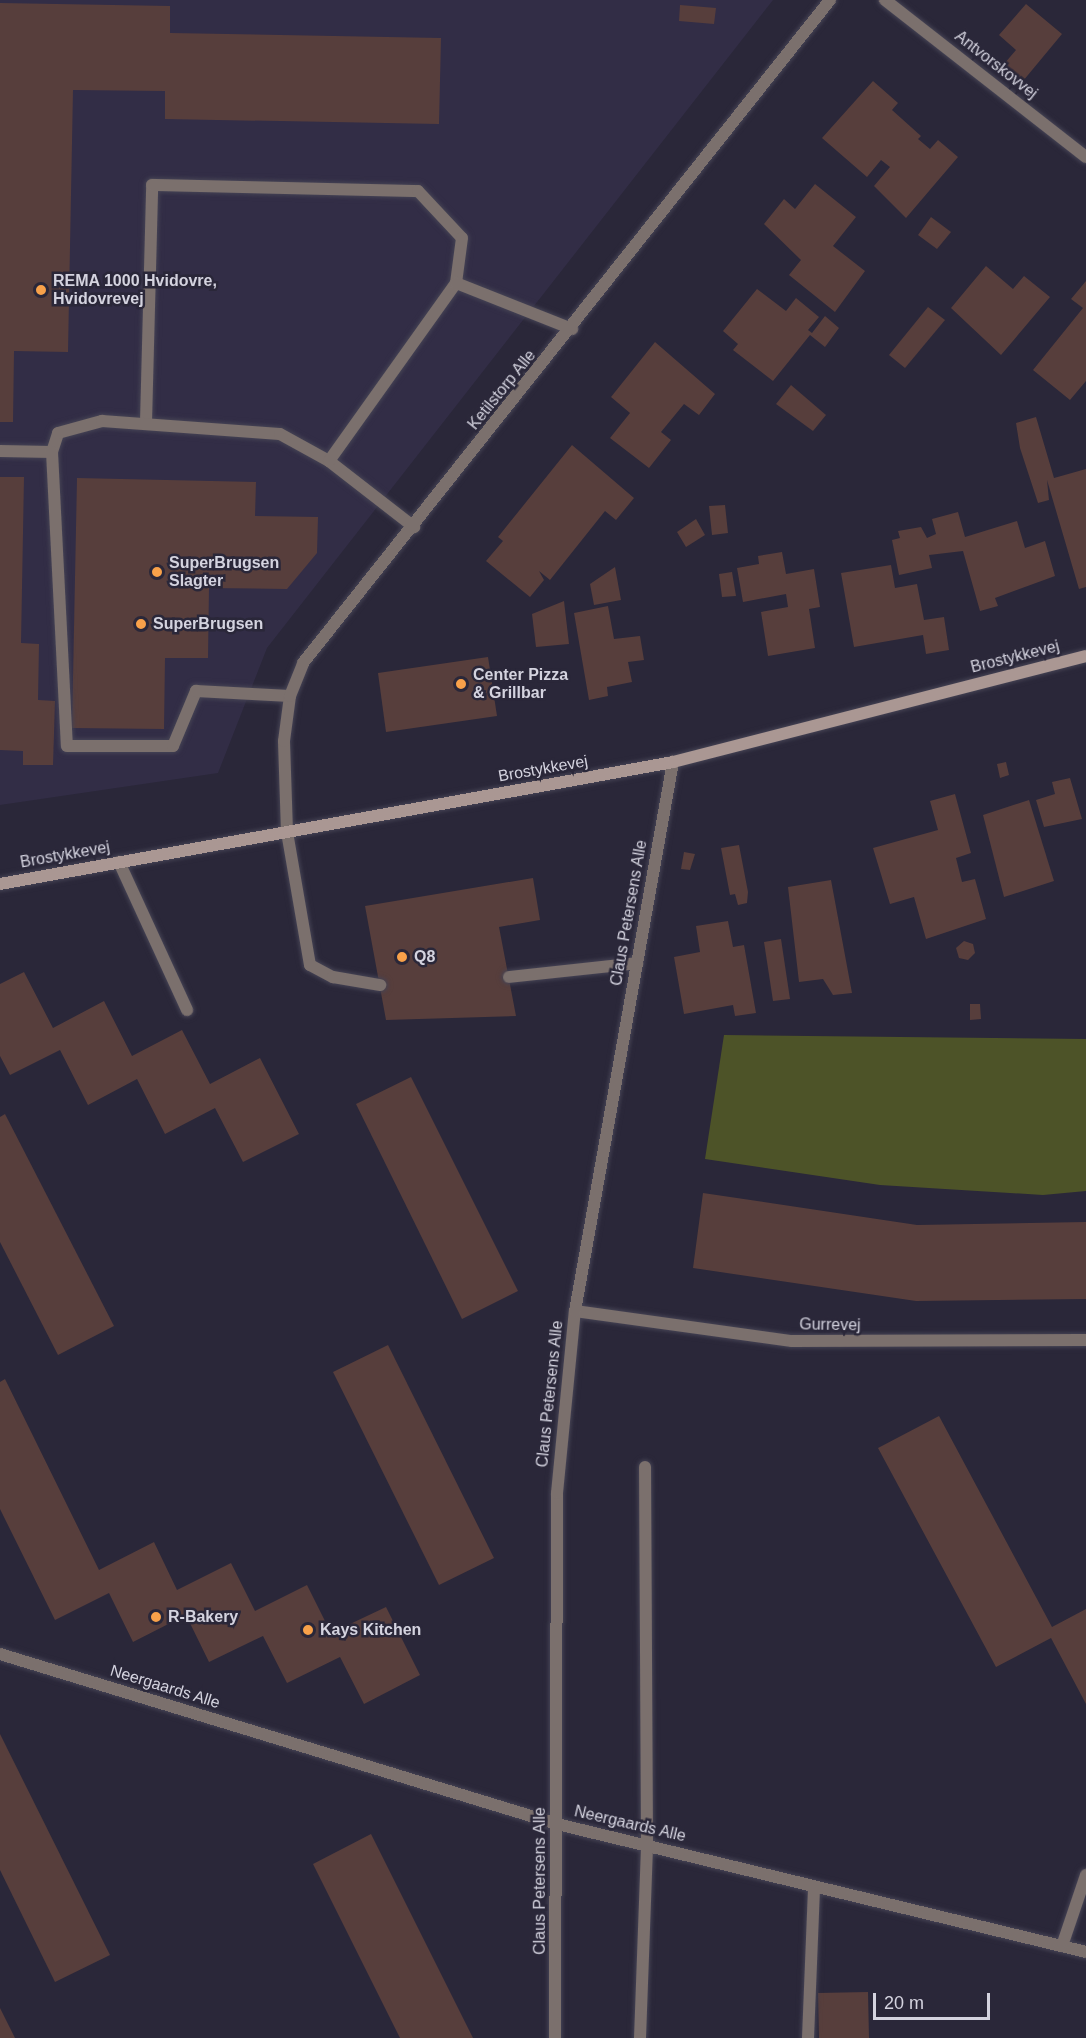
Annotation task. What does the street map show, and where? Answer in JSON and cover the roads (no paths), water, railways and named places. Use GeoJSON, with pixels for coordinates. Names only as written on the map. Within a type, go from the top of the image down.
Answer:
{"type":"FeatureCollection","features":[{"type":"Feature","properties":{"kind":"street","name":"Ketilstorp Alle"},"geometry":{"type":"LineString","coordinates":[[380,985],[333,977],[310,965],[287,832],[284,741],[290,696],[303,663],[572,329],[830,0]]}},
{"type":"Feature","properties":{"kind":"street","name":"Antvorskovvej"},"geometry":{"type":"LineString","coordinates":[[885,0],[1086,156]]}},
{"type":"Feature","properties":{"kind":"street"},"geometry":{"type":"LineString","coordinates":[[146,422],[152,185],[418,191],[462,238],[456,284],[329,461]]}},
{"type":"Feature","properties":{"kind":"street"},"geometry":{"type":"LineString","coordinates":[[456,284],[572,329]]}},
{"type":"Feature","properties":{"kind":"street"},"geometry":{"type":"LineString","coordinates":[[290,696],[196,691],[173,746],[67,746],[52,452],[58,434],[102,420],[280,434],[329,461],[414,527]]}},
{"type":"Feature","properties":{"kind":"street"},"geometry":{"type":"LineString","coordinates":[[0,451],[52,452]]}},
{"type":"Feature","properties":{"kind":"street","name":"Brostykkevej"},"geometry":{"type":"LineString","coordinates":[[0,884],[673,762],[1086,656]]}},
{"type":"Feature","properties":{"kind":"street","name":"Claus Petersens Alle"},"geometry":{"type":"LineString","coordinates":[[555,2038],[557,1493],[575,1311],[673,762]]}},
{"type":"Feature","properties":{"kind":"street"},"geometry":{"type":"LineString","coordinates":[[119,862],[187,1010]]}},
{"type":"Feature","properties":{"kind":"street"},"geometry":{"type":"LineString","coordinates":[[509,977],[637,963]]}},
{"type":"Feature","properties":{"kind":"street","name":"Gurrevej"},"geometry":{"type":"LineString","coordinates":[[575,1311],[792,1341],[1086,1340]]}},
{"type":"Feature","properties":{"kind":"street"},"geometry":{"type":"LineString","coordinates":[[640,2038],[647,1844],[645,1467]]}},
{"type":"Feature","properties":{"kind":"street","name":"Neergaards Alle"},"geometry":{"type":"LineString","coordinates":[[0,1654],[557,1824],[1086,1952]]}},
{"type":"Feature","properties":{"kind":"street"},"geometry":{"type":"LineString","coordinates":[[1062,1947],[1086,1875]]}},
{"type":"Feature","properties":{"kind":"street"},"geometry":{"type":"LineString","coordinates":[[808,2038],[814,1887]]}},
{"type":"Feature","properties":{"kind":"place","name":"REMA 1000 Hvidovre, Hvidovrevej"},"geometry":{"type":"Point","coordinates":[41,290]}},
{"type":"Feature","properties":{"kind":"place","name":"SuperBrugsen Slagter"},"geometry":{"type":"Point","coordinates":[157,572]}},
{"type":"Feature","properties":{"kind":"place","name":"SuperBrugsen"},"geometry":{"type":"Point","coordinates":[141,624]}},
{"type":"Feature","properties":{"kind":"place","name":"Center Pizza & Grillbar"},"geometry":{"type":"Point","coordinates":[461,684]}},
{"type":"Feature","properties":{"kind":"place","name":"Q8"},"geometry":{"type":"Point","coordinates":[402,957]}},
{"type":"Feature","properties":{"kind":"place","name":"R-Bakery"},"geometry":{"type":"Point","coordinates":[156,1617]}},
{"type":"Feature","properties":{"kind":"place","name":"Kays Kitchen"},"geometry":{"type":"Point","coordinates":[308,1630]}}]}
